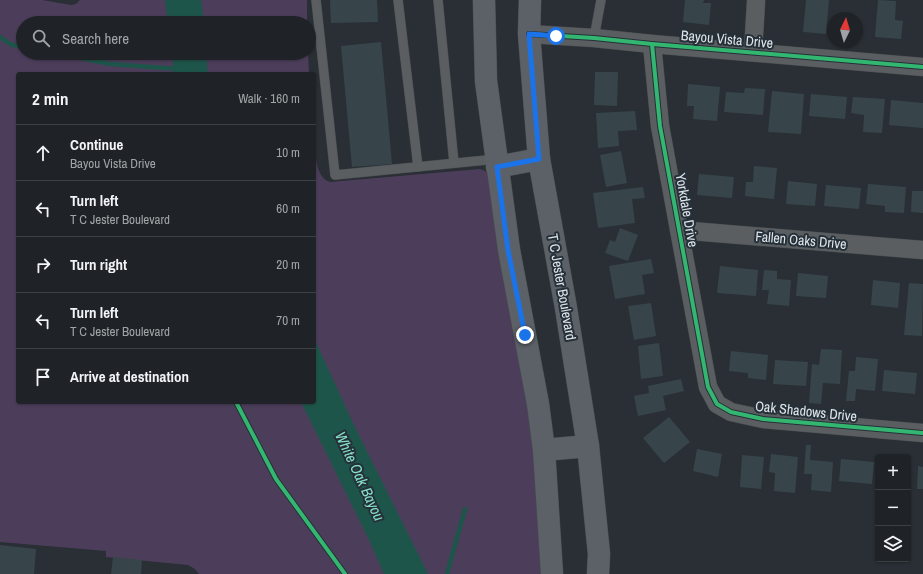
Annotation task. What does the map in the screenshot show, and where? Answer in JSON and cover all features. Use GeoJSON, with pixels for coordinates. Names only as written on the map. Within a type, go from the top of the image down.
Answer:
{"type":"FeatureCollection","features":[{"type":"Feature","properties":{"kind":"main road"},"geometry":{"type":"LineString","coordinates":[[484,0],[486,81],[508,250],[535,389],[544,450],[552,574]]}},
{"type":"Feature","properties":{"kind":"main road","name":"T C Jester Boulevard"},"geometry":{"type":"LineString","coordinates":[[530,0],[529,34],[539,159],[588,446],[599,554],[598,574]]}},
{"type":"Feature","properties":{"kind":"main road"},"geometry":{"type":"LineString","coordinates":[[497,163],[539,159]]}},
{"type":"Feature","properties":{"kind":"main road"},"geometry":{"type":"LineString","coordinates":[[544,450],[588,446]]}},
{"type":"Feature","properties":{"kind":"street"},"geometry":{"type":"LineString","coordinates":[[753,52],[757,1]]}},
{"type":"Feature","properties":{"kind":"street","name":"Bayou Vista Drive"},"geometry":{"type":"LineString","coordinates":[[529,34],[594,38],[923,67]]}},
{"type":"Feature","properties":{"kind":"street","name":"Yorkdale Drive"},"geometry":{"type":"LineString","coordinates":[[652,44],[660,126],[706,378]]}},
{"type":"Feature","properties":{"kind":"street","name":"Fallen Oaks Drive"},"geometry":{"type":"LineString","coordinates":[[679,230],[923,250]]}},
{"type":"Feature","properties":{"kind":"street","name":"Oak Shadows Drive"},"geometry":{"type":"LineString","coordinates":[[706,378],[708,386],[717,404],[731,412],[763,419],[923,432]]}},
{"type":"Feature","properties":{"kind":"lane"},"geometry":{"type":"LineString","coordinates":[[316,0],[335,175],[454,163],[497,163]]}},
{"type":"Feature","properties":{"kind":"lane"},"geometry":{"type":"LineString","coordinates":[[398,0],[418,167]]}},
{"type":"Feature","properties":{"kind":"lane"},"geometry":{"type":"LineString","coordinates":[[438,0],[454,163]]}},
{"type":"Feature","properties":{"kind":"lane"},"geometry":{"type":"LineString","coordinates":[[594,38],[600,0]]}},
{"type":"Feature","properties":{"kind":"shaded area"},"geometry":{"type":"Polygon","coordinates":[[[0,0],[42,0],[71,5],[76,4],[80,0],[307,0],[307,16],[16,16],[16,60],[308,60],[309,72],[16,72],[16,404],[316,404],[316,159],[320,174],[324,179],[330,182],[480,169],[487,172],[489,175],[528,381],[544,574],[199,574],[195,569],[188,565],[106,557],[106,551],[0,542],[0,0]]]}},
{"type":"Feature","properties":{"kind":"water"},"geometry":{"type":"Polygon","coordinates":[[[165,0],[201,0],[203,16],[167,16],[165,0]]]}},
{"type":"Feature","properties":{"kind":"water"},"geometry":{"type":"Polygon","coordinates":[[[173,60],[207,60],[208,72],[174,72],[173,60]]]}},
{"type":"Feature","properties":{"kind":"water","name":"White Oak Bayou"},"geometry":{"type":"Polygon","coordinates":[[[316,342],[353,423],[428,574],[384,574],[369,540],[302,404],[316,404],[316,342]]]}},
{"type":"Feature","properties":{"kind":"building"},"geometry":{"type":"Polygon","coordinates":[[[330,0],[377,0],[378,22],[331,23],[330,0]]]}},
{"type":"Feature","properties":{"kind":"building"},"geometry":{"type":"Polygon","coordinates":[[[685,0],[704,0],[703,3],[711,3],[709,25],[683,22],[685,0]]]}},
{"type":"Feature","properties":{"kind":"building"},"geometry":{"type":"Polygon","coordinates":[[[806,0],[829,0],[826,34],[803,32],[806,0]]]}},
{"type":"Feature","properties":{"kind":"building"},"geometry":{"type":"Polygon","coordinates":[[[878,0],[896,1],[895,20],[903,21],[901,39],[875,37],[878,0]]]}},
{"type":"Feature","properties":{"kind":"building"},"geometry":{"type":"Polygon","coordinates":[[[381,42],[392,164],[352,167],[341,46],[381,42]]]}},
{"type":"Feature","properties":{"kind":"building"},"geometry":{"type":"Polygon","coordinates":[[[595,72],[618,72],[617,106],[594,105],[595,72]]]}},
{"type":"Feature","properties":{"kind":"building"},"geometry":{"type":"Polygon","coordinates":[[[688,84],[720,87],[717,121],[693,119],[694,106],[687,106],[688,84]]]}},
{"type":"Feature","properties":{"kind":"building"},"geometry":{"type":"Polygon","coordinates":[[[745,88],[765,89],[763,115],[724,112],[726,92],[744,93],[745,88]]]}},
{"type":"Feature","properties":{"kind":"building"},"geometry":{"type":"Polygon","coordinates":[[[772,91],[804,94],[801,134],[768,132],[772,91]]]}},
{"type":"Feature","properties":{"kind":"building"},"geometry":{"type":"Polygon","coordinates":[[[811,94],[847,97],[845,119],[809,116],[811,94]]]}},
{"type":"Feature","properties":{"kind":"building"},"geometry":{"type":"Polygon","coordinates":[[[853,97],[885,99],[882,133],[863,132],[864,115],[851,113],[853,97]]]}},
{"type":"Feature","properties":{"kind":"building"},"geometry":{"type":"Polygon","coordinates":[[[891,100],[923,103],[923,128],[889,125],[891,100]]]}},
{"type":"Feature","properties":{"kind":"building"},"geometry":{"type":"Polygon","coordinates":[[[635,111],[637,130],[618,131],[619,146],[598,148],[596,113],[635,111]]]}},
{"type":"Feature","properties":{"kind":"building"},"geometry":{"type":"Polygon","coordinates":[[[621,151],[627,183],[606,187],[600,155],[621,151]]]}},
{"type":"Feature","properties":{"kind":"building"},"geometry":{"type":"Polygon","coordinates":[[[754,166],[777,168],[774,199],[745,196],[746,182],[753,182],[754,166]]]}},
{"type":"Feature","properties":{"kind":"building"},"geometry":{"type":"Polygon","coordinates":[[[699,174],[734,177],[732,198],[697,195],[699,174]]]}},
{"type":"Feature","properties":{"kind":"building"},"geometry":{"type":"Polygon","coordinates":[[[788,181],[817,184],[815,206],[786,204],[788,181]]]}},
{"type":"Feature","properties":{"kind":"building"},"geometry":{"type":"Polygon","coordinates":[[[868,184],[906,187],[904,213],[885,212],[885,206],[866,204],[868,184]]]}},
{"type":"Feature","properties":{"kind":"building"},"geometry":{"type":"Polygon","coordinates":[[[826,185],[861,188],[859,209],[824,206],[826,185]]]}},
{"type":"Feature","properties":{"kind":"building"},"geometry":{"type":"Polygon","coordinates":[[[643,187],[645,198],[632,199],[635,223],[598,228],[593,193],[643,187]]]}},
{"type":"Feature","properties":{"kind":"building"},"geometry":{"type":"Polygon","coordinates":[[[912,191],[923,191],[923,213],[911,212],[912,191]]]}},
{"type":"Feature","properties":{"kind":"building"},"geometry":{"type":"Polygon","coordinates":[[[620,228],[638,235],[628,261],[605,253],[610,240],[615,242],[620,228]]]}},
{"type":"Feature","properties":{"kind":"building"},"geometry":{"type":"Polygon","coordinates":[[[651,259],[654,273],[642,275],[645,294],[615,299],[609,266],[651,259]]]}},
{"type":"Feature","properties":{"kind":"building"},"geometry":{"type":"Polygon","coordinates":[[[720,266],[758,270],[756,296],[717,293],[720,266]]]}},
{"type":"Feature","properties":{"kind":"building"},"geometry":{"type":"Polygon","coordinates":[[[764,270],[777,271],[777,279],[791,280],[789,306],[767,304],[769,290],[762,290],[764,270]]]}},
{"type":"Feature","properties":{"kind":"building"},"geometry":{"type":"Polygon","coordinates":[[[798,273],[828,276],[826,298],[796,296],[798,273]]]}},
{"type":"Feature","properties":{"kind":"building"},"geometry":{"type":"Polygon","coordinates":[[[873,280],[900,283],[898,308],[871,305],[873,280]]]}},
{"type":"Feature","properties":{"kind":"building"},"geometry":{"type":"Polygon","coordinates":[[[909,283],[923,284],[922,336],[904,335],[909,283]]]}},
{"type":"Feature","properties":{"kind":"building"},"geometry":{"type":"Polygon","coordinates":[[[651,303],[656,336],[634,340],[628,306],[651,303]]]}},
{"type":"Feature","properties":{"kind":"building"},"geometry":{"type":"Polygon","coordinates":[[[659,343],[663,376],[641,379],[638,346],[659,343]]]}},
{"type":"Feature","properties":{"kind":"building"},"geometry":{"type":"Polygon","coordinates":[[[821,349],[842,350],[840,384],[823,383],[821,404],[809,403],[812,364],[819,365],[821,349]]]}},
{"type":"Feature","properties":{"kind":"building"},"geometry":{"type":"Polygon","coordinates":[[[731,351],[768,355],[766,380],[748,378],[748,373],[729,371],[731,351]]]}},
{"type":"Feature","properties":{"kind":"building"},"geometry":{"type":"Polygon","coordinates":[[[856,357],[878,359],[875,391],[856,389],[855,401],[846,401],[849,371],[855,371],[856,357]]]}},
{"type":"Feature","properties":{"kind":"building"},"geometry":{"type":"Polygon","coordinates":[[[775,360],[808,362],[806,386],[773,384],[775,360]]]}},
{"type":"Feature","properties":{"kind":"building"},"geometry":{"type":"Polygon","coordinates":[[[884,370],[917,373],[915,394],[882,391],[884,370]]]}},
{"type":"Feature","properties":{"kind":"building"},"geometry":{"type":"Polygon","coordinates":[[[681,379],[684,391],[663,396],[666,410],[638,416],[634,396],[649,393],[648,386],[681,379]]]}},
{"type":"Feature","properties":{"kind":"building"},"geometry":{"type":"Polygon","coordinates":[[[669,417],[690,442],[664,463],[643,438],[669,417]]]}},
{"type":"Feature","properties":{"kind":"building"},"geometry":{"type":"Polygon","coordinates":[[[806,445],[811,445],[810,460],[833,462],[831,492],[811,490],[812,474],[804,474],[806,445]]]}},
{"type":"Feature","properties":{"kind":"building"},"geometry":{"type":"Polygon","coordinates":[[[697,449],[722,454],[718,477],[693,471],[697,449]]]}},
{"type":"Feature","properties":{"kind":"building"},"geometry":{"type":"Polygon","coordinates":[[[771,454],[798,457],[795,493],[774,491],[775,473],[769,472],[771,454]]]}},
{"type":"Feature","properties":{"kind":"building"},"geometry":{"type":"Polygon","coordinates":[[[742,455],[764,457],[761,489],[740,487],[742,455]]]}},
{"type":"Feature","properties":{"kind":"building"},"geometry":{"type":"Polygon","coordinates":[[[841,459],[874,462],[872,484],[839,481],[841,459]]]}},
{"type":"Feature","properties":{"kind":"building"},"geometry":{"type":"Polygon","coordinates":[[[918,466],[923,467],[923,489],[917,489],[918,466]]]}},
{"type":"Feature","properties":{"kind":"building"},"geometry":{"type":"Polygon","coordinates":[[[0,545],[36,549],[34,574],[0,574],[0,545]]]}},
{"type":"Feature","properties":{"kind":"building"},"geometry":{"type":"Polygon","coordinates":[[[113,557],[142,560],[141,574],[111,574],[113,557]]]}},
{"type":"Feature","properties":{"kind":"waterway"},"geometry":{"type":"LineString","coordinates":[[0,37],[12,45],[16,46]]}},
{"type":"Feature","properties":{"kind":"waterway"},"geometry":{"type":"LineString","coordinates":[[90,60],[110,64],[178,69]]}},
{"type":"Feature","properties":{"kind":"waterway"},"geometry":{"type":"LineString","coordinates":[[447,574],[465,509]]}},
{"type":"Feature","properties":{"kind":"cycle path"},"geometry":{"type":"LineString","coordinates":[[529,34],[594,38],[923,67]]}},
{"type":"Feature","properties":{"kind":"cycle path"},"geometry":{"type":"LineString","coordinates":[[652,44],[660,126],[708,387],[717,404],[731,412],[763,419],[923,433]]}},
{"type":"Feature","properties":{"kind":"cycle path"},"geometry":{"type":"LineString","coordinates":[[237,404],[276,479],[345,574]]}},
{"type":"Feature","properties":{"kind":"route"},"geometry":{"type":"LineString","coordinates":[[525,335],[508,250],[497,167],[539,159],[529,34],[556,36]]}}]}
